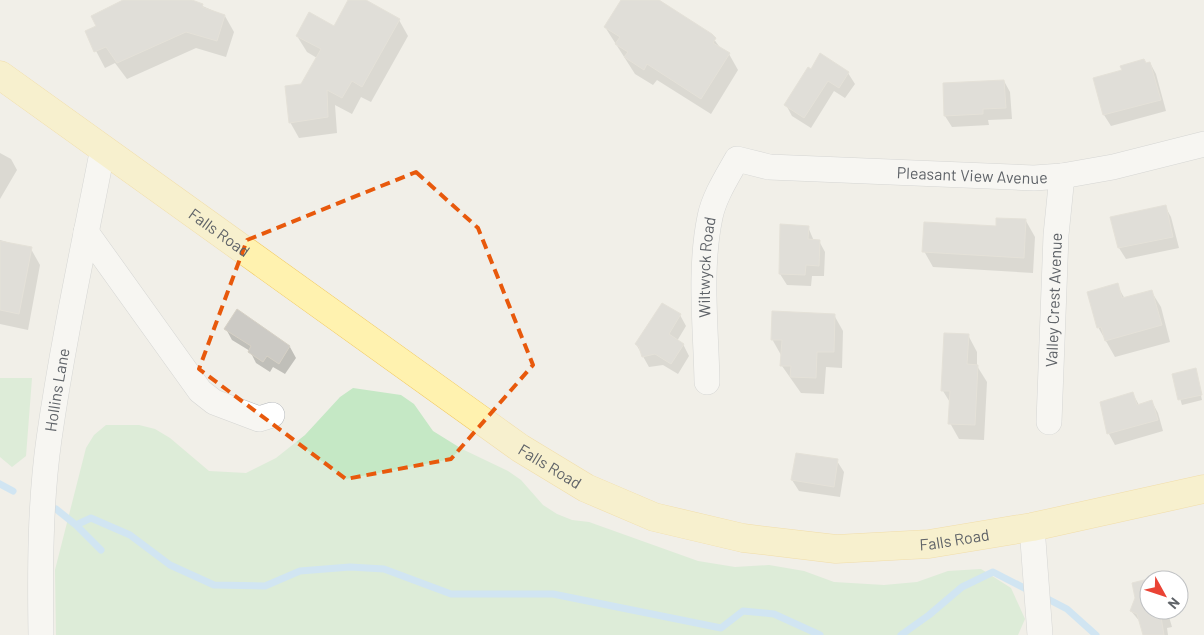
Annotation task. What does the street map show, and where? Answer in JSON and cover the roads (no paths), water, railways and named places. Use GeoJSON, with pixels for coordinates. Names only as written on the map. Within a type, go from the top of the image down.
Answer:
{"type":"FeatureCollection","features":[{"type":"Feature","properties":{"kind":"main road","name":"Falls Road"},"geometry":{"type":"LineString","coordinates":[[0,75],[491,429],[556,471],[617,503],[654,517],[743,538],[836,549],[882,548],[929,544],[1032,527],[1204,489]]}},
{"type":"Feature","properties":{"kind":"street","name":"Pleasant View Avenue"},"geometry":{"type":"LineString","coordinates":[[737,159],[769,167],[1034,178],[1062,176],[1113,167],[1204,144]]}},
{"type":"Feature","properties":{"kind":"street","name":"Hollins Lane"},"geometry":{"type":"LineString","coordinates":[[42,635],[41,536],[48,449],[63,352],[103,148]]}},
{"type":"Feature","properties":{"kind":"street","name":"Wiltwyck Road"},"geometry":{"type":"LineString","coordinates":[[707,382],[705,258],[710,217],[715,202],[737,159]]}},
{"type":"Feature","properties":{"kind":"street","name":"Valley Crest Avenue"},"geometry":{"type":"LineString","coordinates":[[1049,422],[1056,235],[1062,176]]}},
{"type":"Feature","properties":{"kind":"street"},"geometry":{"type":"LineString","coordinates":[[86,232],[140,304],[200,391],[214,402],[259,419],[272,415]]}},
{"type":"Feature","properties":{"kind":"street"},"geometry":{"type":"LineString","coordinates":[[1032,527],[1040,635]]}},
{"type":"Feature","properties":{"kind":"waterway"},"geometry":{"type":"LineString","coordinates":[[0,484],[13,491]]}},
{"type":"Feature","properties":{"kind":"waterway"},"geometry":{"type":"LineString","coordinates":[[56,509],[76,525],[101,550]]}},
{"type":"Feature","properties":{"kind":"waterway"},"geometry":{"type":"LineString","coordinates":[[76,525],[91,518],[130,535],[170,565],[214,585],[265,586],[300,571],[350,567],[384,569],[451,594],[553,594],[721,628],[743,611],[774,614],[820,635]]}},
{"type":"Feature","properties":{"kind":"waterway"},"geometry":{"type":"LineString","coordinates":[[901,635],[929,615],[962,587],[993,572],[1032,592]]}},
{"type":"Feature","properties":{"kind":"waterway"},"geometry":{"type":"LineString","coordinates":[[1042,596],[1067,609],[1096,635]]}}]}
